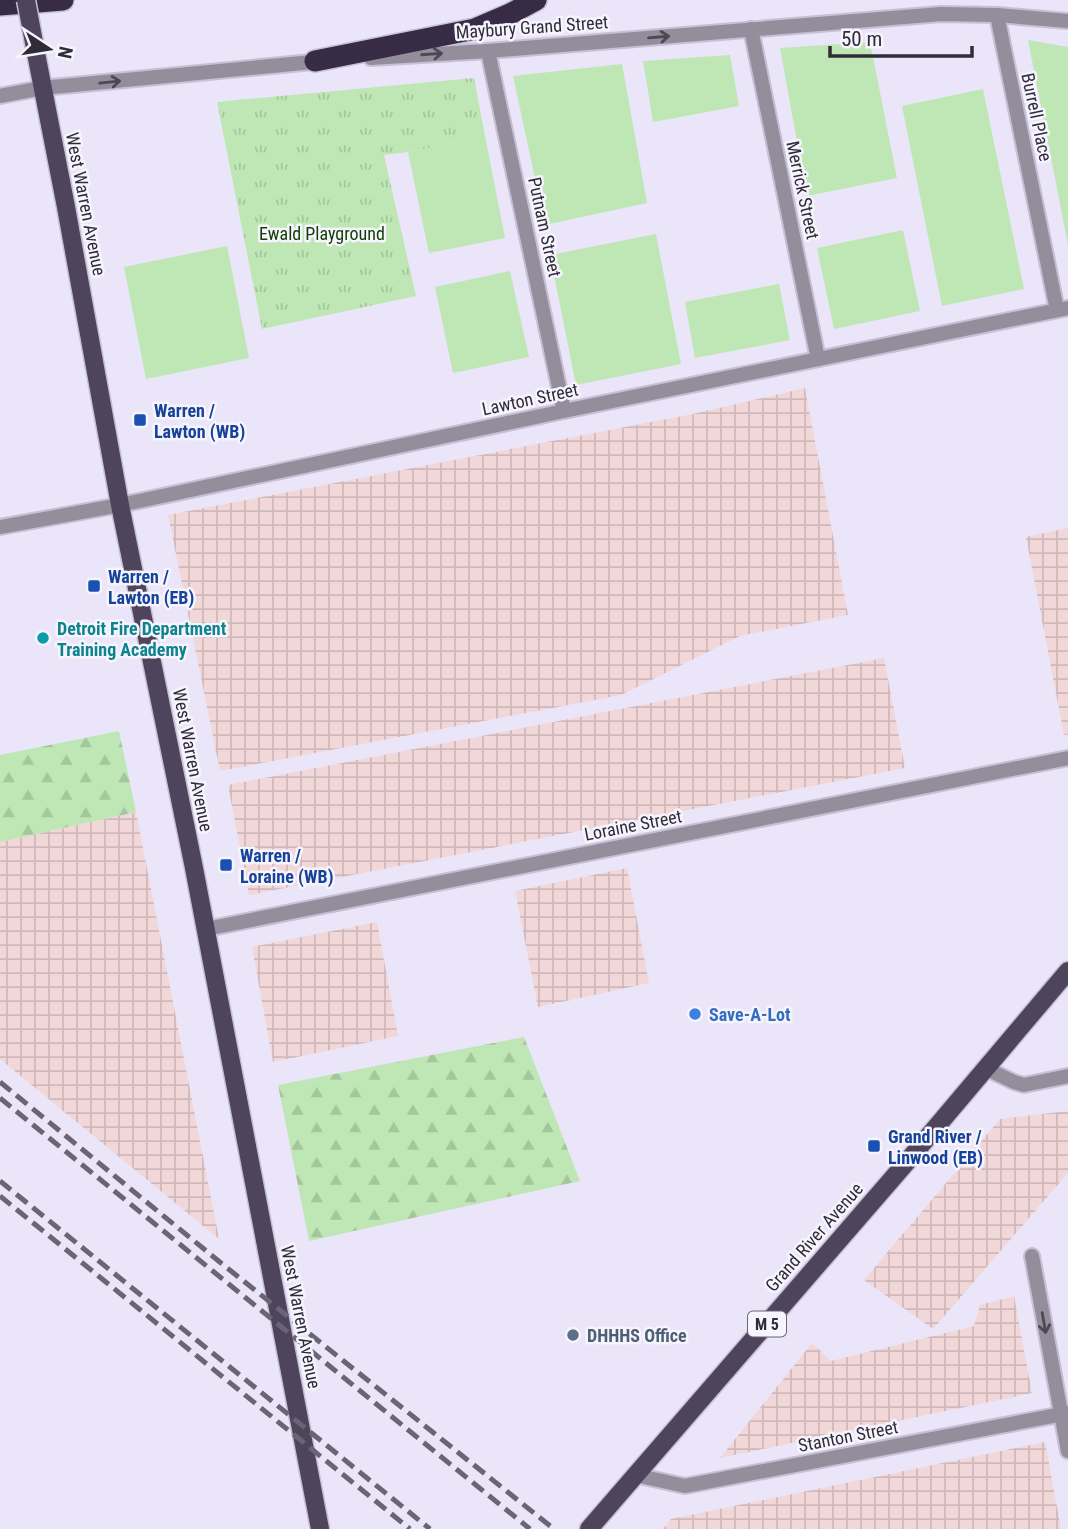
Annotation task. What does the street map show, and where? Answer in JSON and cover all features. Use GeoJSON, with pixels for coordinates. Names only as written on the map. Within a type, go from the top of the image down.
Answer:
{"type":"FeatureCollection","features":[{"type":"Feature","properties":{"kind":"highway"},"geometry":{"type":"LineString","coordinates":[[0,5],[63,0]]}},
{"type":"Feature","properties":{"kind":"highway"},"geometry":{"type":"LineString","coordinates":[[315,61],[475,29],[535,1]]}},
{"type":"Feature","properties":{"kind":"main road","name":"West Warren Avenue"},"geometry":{"type":"LineString","coordinates":[[26,0],[120,505],[206,929],[320,1529]]}},
{"type":"Feature","properties":{"kind":"main road","name":"Grand River Avenue"},"geometry":{"type":"LineString","coordinates":[[589,1529],[1068,971]]}},
{"type":"Feature","properties":{"kind":"street","name":"Maybury Grand Street"},"geometry":{"type":"LineString","coordinates":[[0,96],[42,88],[315,61],[488,51],[941,14],[1068,21]]}},
{"type":"Feature","properties":{"kind":"street","name":"Burrell Place"},"geometry":{"type":"LineString","coordinates":[[997,15],[1063,309]]}},
{"type":"Feature","properties":{"kind":"street","name":"Merrick Street"},"geometry":{"type":"LineString","coordinates":[[751,29],[818,359]]}},
{"type":"Feature","properties":{"kind":"street","name":"Putnam Street"},"geometry":{"type":"LineString","coordinates":[[488,51],[564,411]]}},
{"type":"Feature","properties":{"kind":"street","name":"Lawton Street"},"geometry":{"type":"LineString","coordinates":[[0,527],[120,505],[1063,309]]}},
{"type":"Feature","properties":{"kind":"street","name":"Loraine Street"},"geometry":{"type":"LineString","coordinates":[[206,929],[1068,758]]}},
{"type":"Feature","properties":{"kind":"street"},"geometry":{"type":"LineString","coordinates":[[985,1068],[1024,1085],[1068,1076]]}},
{"type":"Feature","properties":{"kind":"street"},"geometry":{"type":"LineString","coordinates":[[1032,1256],[1064,1414],[1068,1451]]}},
{"type":"Feature","properties":{"kind":"street","name":"Stanton Street"},"geometry":{"type":"LineString","coordinates":[[635,1475],[685,1486],[1064,1414]]}},
{"type":"Feature","properties":{"kind":"shaded area"},"geometry":{"type":"Polygon","coordinates":[[[805,388],[848,615],[740,636],[621,695],[220,771],[168,515],[693,414],[805,388]]]}},
{"type":"Feature","properties":{"kind":"shaded area"},"geometry":{"type":"Polygon","coordinates":[[[1068,528],[1068,735],[1064,735],[1026,537],[1068,528]]]}},
{"type":"Feature","properties":{"kind":"shaded area"},"geometry":{"type":"Polygon","coordinates":[[[884,658],[905,768],[249,895],[228,785],[884,658]]]}},
{"type":"Feature","properties":{"kind":"shaded area"},"geometry":{"type":"Polygon","coordinates":[[[136,812],[219,1239],[0,1059],[0,842],[136,812]]]}},
{"type":"Feature","properties":{"kind":"shaded area"},"geometry":{"type":"Polygon","coordinates":[[[627,868],[649,983],[538,1007],[515,891],[627,868]]]}},
{"type":"Feature","properties":{"kind":"shaded area"},"geometry":{"type":"Polygon","coordinates":[[[377,922],[398,1036],[273,1062],[252,947],[377,922]]]}},
{"type":"Feature","properties":{"kind":"shaded area"},"geometry":{"type":"Polygon","coordinates":[[[1068,1111],[1068,1173],[933,1329],[864,1280],[1000,1119],[1068,1111]]]}},
{"type":"Feature","properties":{"kind":"shaded area"},"geometry":{"type":"Polygon","coordinates":[[[1014,1296],[1032,1393],[720,1458],[812,1343],[831,1361],[974,1326],[980,1305],[1014,1296]]]}},
{"type":"Feature","properties":{"kind":"shaded area"},"geometry":{"type":"Polygon","coordinates":[[[1045,1442],[1061,1529],[663,1529],[671,1519],[1045,1442]]]}},
{"type":"Feature","properties":{"kind":"green space"},"geometry":{"type":"Polygon","coordinates":[[[1028,40],[1068,47],[1068,245],[1028,40]]]}},
{"type":"Feature","properties":{"kind":"green space"},"geometry":{"type":"Polygon","coordinates":[[[870,42],[897,178],[807,196],[780,48],[870,42]]]}},
{"type":"Feature","properties":{"kind":"green space"},"geometry":{"type":"Polygon","coordinates":[[[730,55],[739,106],[653,122],[643,61],[730,55]]]}},
{"type":"Feature","properties":{"kind":"green space"},"geometry":{"type":"Polygon","coordinates":[[[622,64],[647,203],[545,225],[513,76],[622,64]]]}},
{"type":"Feature","properties":{"kind":"green space","name":"Ewald Playground"},"geometry":{"type":"Polygon","coordinates":[[[474,78],[485,136],[384,155],[416,296],[262,329],[217,102],[474,78]]]}},
{"type":"Feature","properties":{"kind":"green space"},"geometry":{"type":"Polygon","coordinates":[[[983,89],[1024,289],[942,306],[902,106],[983,89]]]}},
{"type":"Feature","properties":{"kind":"green space"},"geometry":{"type":"Polygon","coordinates":[[[485,136],[505,238],[429,253],[408,152],[485,136]]]}},
{"type":"Feature","properties":{"kind":"green space"},"geometry":{"type":"Polygon","coordinates":[[[903,230],[920,311],[834,329],[817,248],[903,230]]]}},
{"type":"Feature","properties":{"kind":"green space"},"geometry":{"type":"Polygon","coordinates":[[[656,234],[681,364],[576,385],[550,255],[656,234]]]}},
{"type":"Feature","properties":{"kind":"green space"},"geometry":{"type":"Polygon","coordinates":[[[227,246],[249,358],[146,379],[124,267],[227,246]]]}},
{"type":"Feature","properties":{"kind":"green space"},"geometry":{"type":"Polygon","coordinates":[[[510,271],[529,357],[453,373],[435,287],[510,271]]]}},
{"type":"Feature","properties":{"kind":"green space"},"geometry":{"type":"Polygon","coordinates":[[[779,284],[790,340],[695,358],[685,302],[779,284]]]}},
{"type":"Feature","properties":{"kind":"green space"},"geometry":{"type":"Polygon","coordinates":[[[119,731],[136,812],[0,842],[0,755],[119,731]]]}},
{"type":"Feature","properties":{"kind":"green space"},"geometry":{"type":"Polygon","coordinates":[[[524,1037],[580,1181],[309,1241],[278,1085],[524,1037]]]}},
{"type":"Feature","properties":{"kind":"railway"},"geometry":{"type":"LineString","coordinates":[[0,1082],[554,1529]]}},
{"type":"Feature","properties":{"kind":"railway"},"geometry":{"type":"LineString","coordinates":[[0,1098],[530,1529]]}},
{"type":"Feature","properties":{"kind":"railway"},"geometry":{"type":"LineString","coordinates":[[0,1181],[430,1529]]}},
{"type":"Feature","properties":{"kind":"railway"},"geometry":{"type":"LineString","coordinates":[[0,1196],[410,1529]]}},
{"type":"Feature","properties":{"kind":"place","name":"Warren / Lawton (WB)"},"geometry":{"type":"Point","coordinates":[140,420]}},
{"type":"Feature","properties":{"kind":"place","name":"Warren / Lawton (EB)"},"geometry":{"type":"Point","coordinates":[94,586]}},
{"type":"Feature","properties":{"kind":"place","name":"Detroit Fire Department Training Academy"},"geometry":{"type":"Point","coordinates":[43,638]}},
{"type":"Feature","properties":{"kind":"place","name":"Warren / Loraine (WB)"},"geometry":{"type":"Point","coordinates":[226,865]}},
{"type":"Feature","properties":{"kind":"place","name":"Save-A-Lot"},"geometry":{"type":"Point","coordinates":[695,1014]}},
{"type":"Feature","properties":{"kind":"place","name":"Grand River / Linwood (EB)"},"geometry":{"type":"Point","coordinates":[874,1146]}},
{"type":"Feature","properties":{"kind":"place","name":"DHHHS Office"},"geometry":{"type":"Point","coordinates":[573,1335]}}]}
